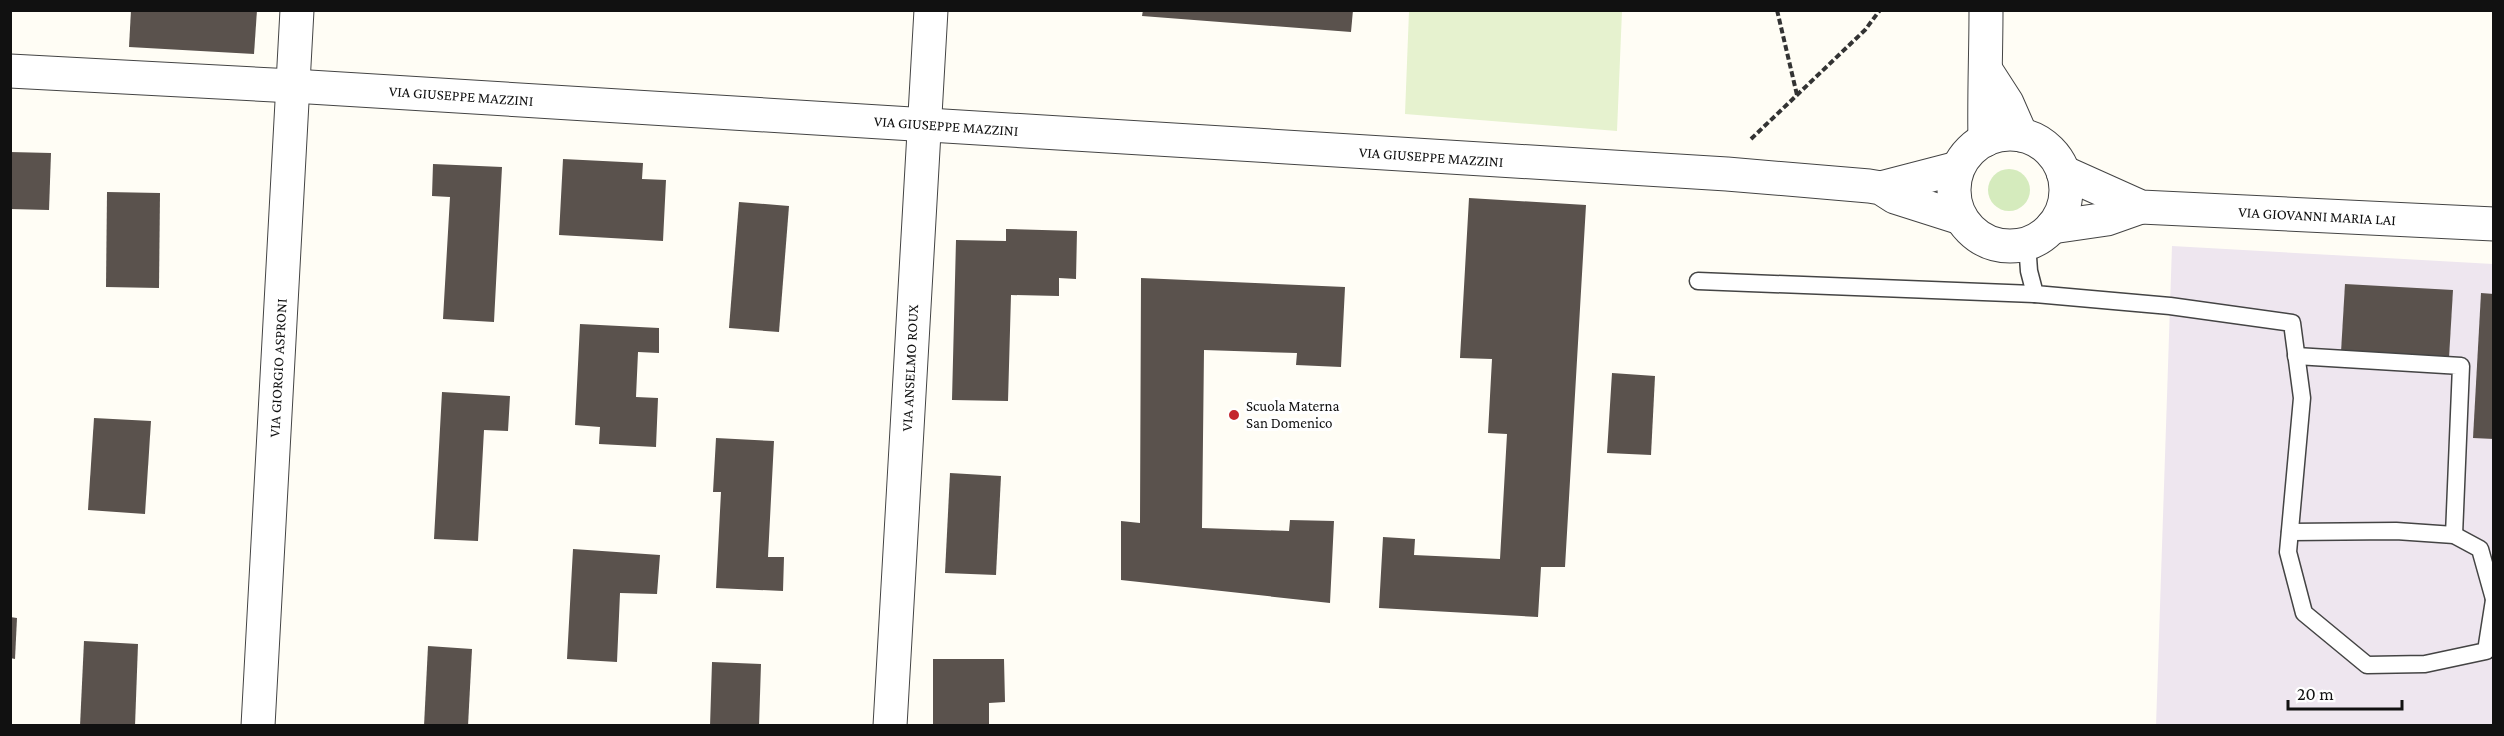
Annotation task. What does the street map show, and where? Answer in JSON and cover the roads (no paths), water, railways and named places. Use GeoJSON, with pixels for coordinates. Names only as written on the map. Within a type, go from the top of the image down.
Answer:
{"type":"FeatureCollection","features":[{"type":"Feature","properties":{"kind":"street","name":"VIA GIORGIO ASPRONI"},"geometry":{"type":"LineString","coordinates":[[258,726],[297,10]]}},
{"type":"Feature","properties":{"kind":"street","name":"VIA ANSELMO ROUX"},"geometry":{"type":"LineString","coordinates":[[890,726],[931,10]]}},
{"type":"Feature","properties":{"kind":"street"},"geometry":{"type":"LineString","coordinates":[[1985,140],[1986,10]]}},
{"type":"Feature","properties":{"kind":"street","name":"VIA GIUSEPPE MAZZINI"},"geometry":{"type":"LineString","coordinates":[[10,71],[293,86],[1727,174],[1881,188],[1958,168]]}},
{"type":"Feature","properties":{"kind":"street"},"geometry":{"type":"LineString","coordinates":[[1987,72],[2007,103],[2020,135]]}},
{"type":"Feature","properties":{"kind":"street"},"geometry":{"type":"LineString","coordinates":[[2003,134],[2020,135],[2037,141],[2050,151],[2063,172],[2066,186],[2065,201],[2060,215],[2039,235],[2012,246],[1997,244],[1983,239],[1961,218],[1954,193],[1958,168],[1969,152],[1985,140],[2003,134]]}},
{"type":"Feature","properties":{"kind":"street","name":"VIA GIOVANNI MARIA LAI"},"geometry":{"type":"LineString","coordinates":[[2063,172],[2141,207],[2493,224]]}},
{"type":"Feature","properties":{"kind":"street","name":"VIA GIUSEPPE MAZZINI"},"geometry":{"type":"LineString","coordinates":[[1881,188],[1896,197],[1961,218]]}},
{"type":"Feature","properties":{"kind":"street","name":"VIA GIOVANNI MARIA LAI"},"geometry":{"type":"LineString","coordinates":[[2039,235],[2107,219],[2141,207]]}},
{"type":"Feature","properties":{"kind":"lane"},"geometry":{"type":"LineString","coordinates":[[2035,294],[2029,271],[2039,235]]}},
{"type":"Feature","properties":{"kind":"lane"},"geometry":{"type":"LineString","coordinates":[[1698,281],[2035,294],[2170,306],[2292,323],[2302,398],[2288,552],[2304,613],[2367,665],[2425,664],[2486,651],[2493,599],[2480,549],[2454,535],[2396,531],[2290,532]]}},
{"type":"Feature","properties":{"kind":"lane"},"geometry":{"type":"LineString","coordinates":[[2296,356],[2461,366],[2454,535]]}},
{"type":"Feature","properties":{"kind":"place","name":"Scuola Materna San Domenico"},"geometry":{"type":"Point","coordinates":[1234,415]}}]}
